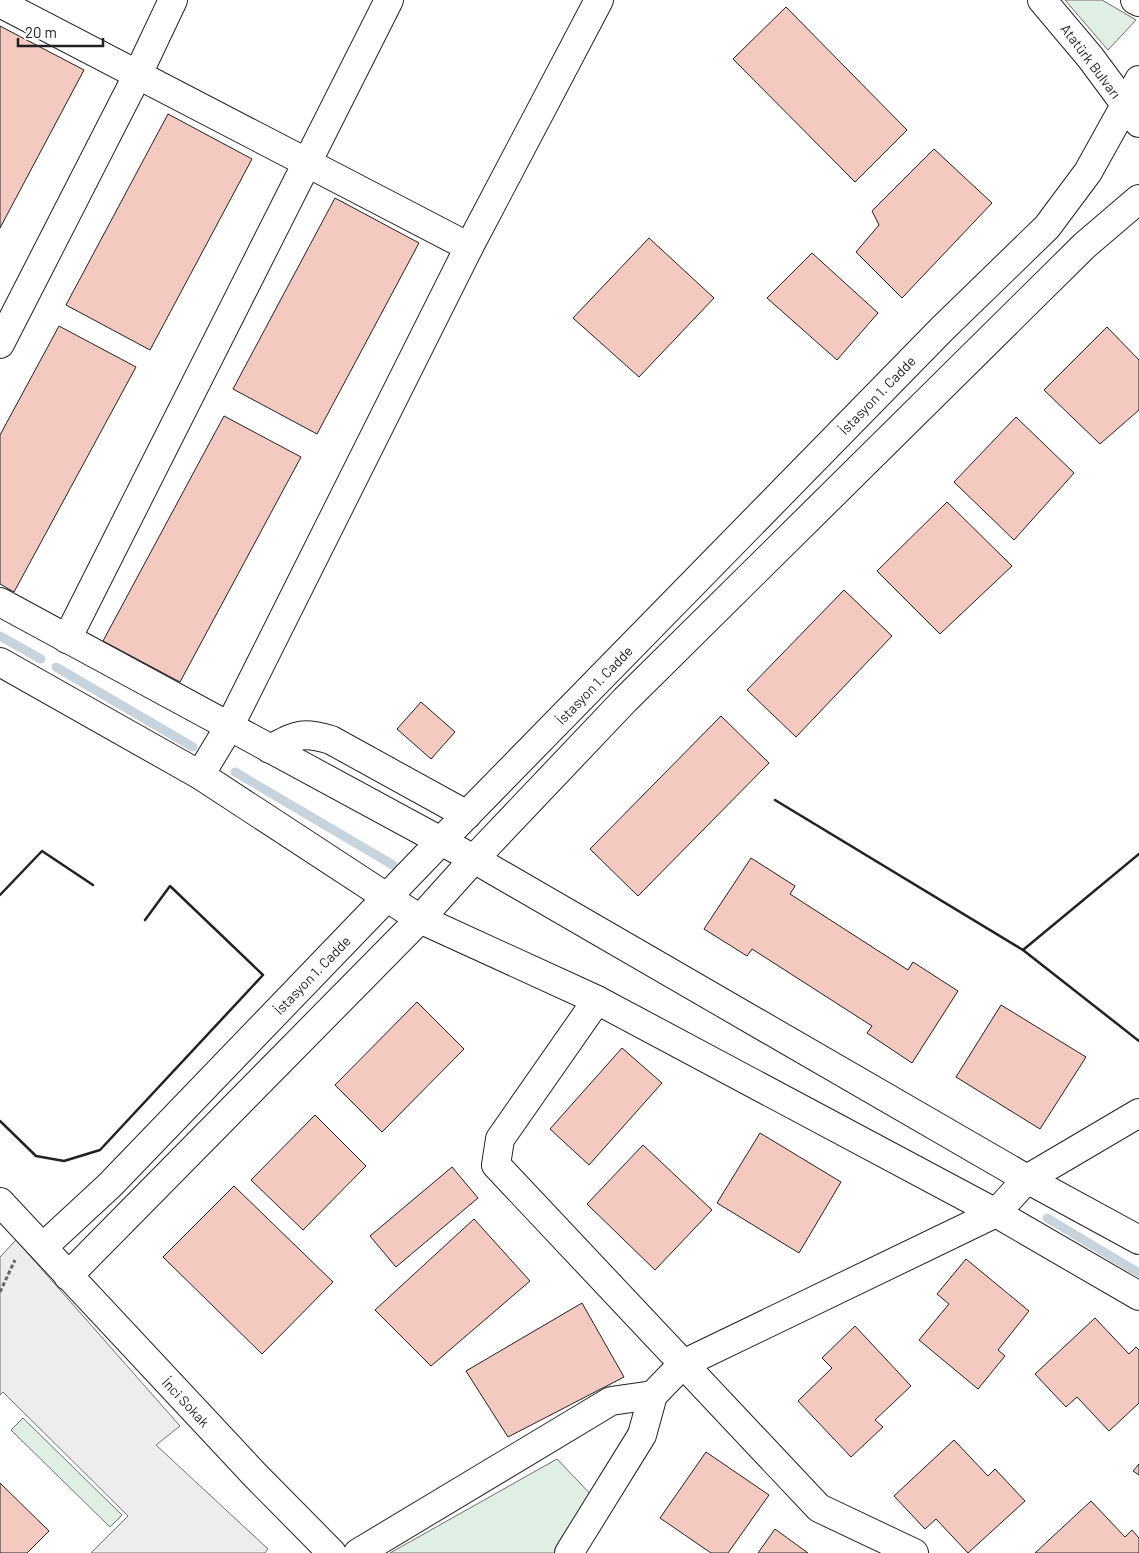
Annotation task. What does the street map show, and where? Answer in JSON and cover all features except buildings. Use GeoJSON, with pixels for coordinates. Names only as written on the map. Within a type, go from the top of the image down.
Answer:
{"type":"FeatureCollection","features":[{"type":"Feature","properties":{"kind":"street"},"geometry":{"type":"LineString","coordinates":[[0,344],[138,74],[173,0]]}},
{"type":"Feature","properties":{"kind":"street"},"geometry":{"type":"LineString","coordinates":[[67,639],[389,0]]}},
{"type":"Feature","properties":{"kind":"street"},"geometry":{"type":"LineString","coordinates":[[200,774],[229,727],[469,247],[599,0]]}},
{"type":"Feature","properties":{"kind":"street","name":"Atatürk Bulvarı"},"geometry":{"type":"LineString","coordinates":[[1042,0],[1090,57],[1132,115]]}},
{"type":"Feature","properties":{"kind":"street"},"geometry":{"type":"LineString","coordinates":[[1135,0],[1139,2]]}},
{"type":"Feature","properties":{"kind":"street"},"geometry":{"type":"LineString","coordinates":[[0,3],[469,247]]}},
{"type":"Feature","properties":{"kind":"street","name":"İstasyon 1. Cadde"},"geometry":{"type":"LineString","coordinates":[[43,1247],[110,1185],[441,841],[942,329],[1046,226],[1132,115],[1139,80]]}},
{"type":"Feature","properties":{"kind":"street"},"geometry":{"type":"LineString","coordinates":[[68,1276],[420,919],[474,859],[625,700],[1084,246],[1139,199]]}},
{"type":"Feature","properties":{"kind":"street"},"geometry":{"type":"LineString","coordinates":[[0,602],[474,859],[1027,1179],[1139,1240]]}},
{"type":"Feature","properties":{"kind":"street"},"geometry":{"type":"LineString","coordinates":[[0,662],[200,774],[420,919],[597,1000],[996,1213],[1139,1296]]}},
{"type":"Feature","properties":{"kind":"street"},"geometry":{"type":"LineString","coordinates":[[270,750],[293,737],[309,733],[331,740],[467,815]]}},
{"type":"Feature","properties":{"kind":"street"},"geometry":{"type":"LineString","coordinates":[[597,1000],[500,1139],[496,1166],[819,1508],[914,1553]]}},
{"type":"Feature","properties":{"kind":"street"},"geometry":{"type":"LineString","coordinates":[[569,1553],[642,1435],[653,1396],[683,1364],[996,1213],[1027,1179],[1139,1114]]}},
{"type":"Feature","properties":{"kind":"street","name":"İnci Sokak"},"geometry":{"type":"LineString","coordinates":[[0,1202],[255,1475],[332,1553]]}},
{"type":"Feature","properties":{"kind":"street"},"geometry":{"type":"LineString","coordinates":[[358,1553],[611,1401],[653,1396]]}},
{"type":"Feature","properties":{"kind":"green space"},"geometry":{"type":"Polygon","coordinates":[[[1065,0],[1102,0],[1136,20],[1108,50],[1065,0]]]}},
{"type":"Feature","properties":{"kind":"green space"},"geometry":{"type":"Polygon","coordinates":[[[23,1418],[122,1515],[110,1527],[11,1430],[23,1418]]]}},
{"type":"Feature","properties":{"kind":"green space"},"geometry":{"type":"Polygon","coordinates":[[[557,1459],[596,1500],[562,1553],[390,1553],[557,1459]]]}},
{"type":"Feature","properties":{"kind":"shaded area"},"geometry":{"type":"Polygon","coordinates":[[[16,1240],[180,1426],[156,1445],[268,1549],[265,1553],[91,1553],[128,1516],[3,1392],[0,1395],[0,1257],[16,1240]]]}},
{"type":"Feature","properties":{"kind":"waterway"},"geometry":{"type":"LineString","coordinates":[[0,636],[41,659]]}},
{"type":"Feature","properties":{"kind":"waterway"},"geometry":{"type":"LineString","coordinates":[[56,667],[193,747]]}},
{"type":"Feature","properties":{"kind":"waterway"},"geometry":{"type":"LineString","coordinates":[[235,772],[393,865]]}},
{"type":"Feature","properties":{"kind":"waterway"},"geometry":{"type":"LineString","coordinates":[[1047,1218],[1139,1273]]}},
{"type":"Feature","properties":{"kind":"wall"},"geometry":{"type":"LineString","coordinates":[[775,800],[1023,950]]}},
{"type":"Feature","properties":{"kind":"wall"},"geometry":{"type":"LineString","coordinates":[[0,895],[42,851],[93,885]]}},
{"type":"Feature","properties":{"kind":"wall"},"geometry":{"type":"LineString","coordinates":[[1139,854],[1023,950],[1139,1041]]}},
{"type":"Feature","properties":{"kind":"wall"},"geometry":{"type":"LineString","coordinates":[[0,1121],[36,1156],[64,1161],[100,1150],[263,975],[170,886],[145,920]]}}]}
